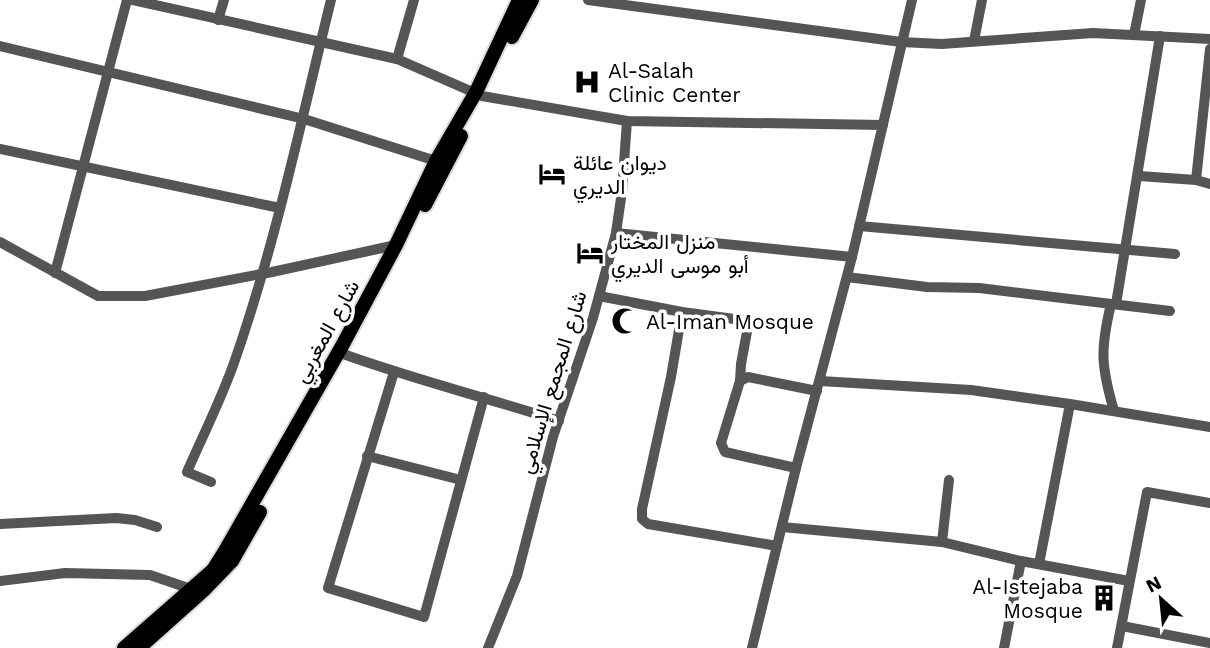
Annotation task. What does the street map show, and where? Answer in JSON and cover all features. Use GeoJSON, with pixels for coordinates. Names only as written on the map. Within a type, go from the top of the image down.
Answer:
{"type":"FeatureCollection","features":[{"type":"Feature","properties":{"kind":"main road","name":"شارع المغربي"},"geometry":{"type":"LineString","coordinates":[[124,648],[214,570],[253,505],[396,245],[436,161],[479,94],[519,0]]}},
{"type":"Feature","properties":{"kind":"main road","name":"شارع المغربي"},"geometry":{"type":"LineString","coordinates":[[138,648],[205,589],[232,561],[346,355],[479,94],[531,0]]}},
{"type":"Feature","properties":{"kind":"street"},"geometry":{"type":"LineString","coordinates":[[55,273],[127,0]]}},
{"type":"Feature","properties":{"kind":"street"},"geometry":{"type":"LineString","coordinates":[[133,0],[397,59],[479,94],[627,121],[883,125]]}},
{"type":"Feature","properties":{"kind":"street"},"geometry":{"type":"LineString","coordinates":[[218,20],[224,0]]}},
{"type":"Feature","properties":{"kind":"street"},"geometry":{"type":"LineString","coordinates":[[211,481],[187,472],[234,362],[262,274],[304,119],[331,0]]}},
{"type":"Feature","properties":{"kind":"street"},"geometry":{"type":"LineString","coordinates":[[397,59],[414,0]]}},
{"type":"Feature","properties":{"kind":"street"},"geometry":{"type":"LineString","coordinates":[[588,0],[901,42],[942,44],[1093,33],[1210,39]]}},
{"type":"Feature","properties":{"kind":"street"},"geometry":{"type":"LineString","coordinates":[[752,648],[852,257],[912,0]]}},
{"type":"Feature","properties":{"kind":"street"},"geometry":{"type":"LineString","coordinates":[[974,41],[982,0]]}},
{"type":"Feature","properties":{"kind":"street"},"geometry":{"type":"LineString","coordinates":[[1134,35],[1141,0]]}},
{"type":"Feature","properties":{"kind":"street"},"geometry":{"type":"LineString","coordinates":[[1114,411],[1102,370],[1104,334],[1114,304],[1139,176],[1160,36]]}},
{"type":"Feature","properties":{"kind":"street"},"geometry":{"type":"LineString","coordinates":[[0,46],[304,119],[436,161]]}},
{"type":"Feature","properties":{"kind":"street"},"geometry":{"type":"LineString","coordinates":[[1196,180],[1205,138],[1210,49]]}},
{"type":"Feature","properties":{"kind":"street","name":"شارع المجمع الإسلامي"},"geometry":{"type":"LineString","coordinates":[[488,648],[517,576],[558,421],[599,296],[616,233],[627,121]]}},
{"type":"Feature","properties":{"kind":"street"},"geometry":{"type":"LineString","coordinates":[[0,149],[280,208]]}},
{"type":"Feature","properties":{"kind":"street"},"geometry":{"type":"LineString","coordinates":[[1139,176],[1196,180],[1210,184]]}},
{"type":"Feature","properties":{"kind":"street"},"geometry":{"type":"LineString","coordinates":[[859,226],[1175,254]]}},
{"type":"Feature","properties":{"kind":"street"},"geometry":{"type":"LineString","coordinates":[[616,233],[852,257]]}},
{"type":"Feature","properties":{"kind":"street"},"geometry":{"type":"LineString","coordinates":[[0,242],[98,296],[145,296],[396,245]]}},
{"type":"Feature","properties":{"kind":"street"},"geometry":{"type":"LineString","coordinates":[[847,277],[928,287],[979,288],[1170,311]]}},
{"type":"Feature","properties":{"kind":"street"},"geometry":{"type":"LineString","coordinates":[[599,296],[748,321],[740,381],[721,448],[725,452],[796,468]]}},
{"type":"Feature","properties":{"kind":"street"},"geometry":{"type":"LineString","coordinates":[[682,312],[642,519],[648,524],[777,546]]}},
{"type":"Feature","properties":{"kind":"street"},"geometry":{"type":"LineString","coordinates":[[346,355],[558,421]]}},
{"type":"Feature","properties":{"kind":"street"},"geometry":{"type":"LineString","coordinates":[[394,372],[328,588],[424,617],[484,397]]}},
{"type":"Feature","properties":{"kind":"street"},"geometry":{"type":"LineString","coordinates":[[740,381],[748,377],[818,386],[971,390],[1210,427]]}},
{"type":"Feature","properties":{"kind":"street"},"geometry":{"type":"LineString","coordinates":[[1039,564],[1070,404]]}},
{"type":"Feature","properties":{"kind":"street"},"geometry":{"type":"LineString","coordinates":[[367,456],[461,480]]}},
{"type":"Feature","properties":{"kind":"street"},"geometry":{"type":"LineString","coordinates":[[942,542],[948,480]]}},
{"type":"Feature","properties":{"kind":"street"},"geometry":{"type":"LineString","coordinates":[[1117,648],[1147,492],[1210,503]]}},
{"type":"Feature","properties":{"kind":"street"},"geometry":{"type":"LineString","coordinates":[[0,524],[116,518],[158,527]]}},
{"type":"Feature","properties":{"kind":"street"},"geometry":{"type":"LineString","coordinates":[[782,527],[942,542],[1021,561],[1129,581]]}},
{"type":"Feature","properties":{"kind":"street"},"geometry":{"type":"LineString","coordinates":[[1004,648],[1021,561]]}},
{"type":"Feature","properties":{"kind":"street"},"geometry":{"type":"LineString","coordinates":[[0,581],[65,573],[150,575],[191,589]]}},
{"type":"Feature","properties":{"kind":"street"},"geometry":{"type":"LineString","coordinates":[[1122,626],[1176,643],[1210,643]]}},
{"type":"Feature","properties":{"kind":"place","name":"Al-Salah Clinic Center"},"geometry":{"type":"Point","coordinates":[587,82]}},
{"type":"Feature","properties":{"kind":"place","name":"ديوان عائلة الديري"},"geometry":{"type":"Point","coordinates":[552,174]}},
{"type":"Feature","properties":{"kind":"place","name":"منزل المختار أبو موسى الديري"},"geometry":{"type":"Point","coordinates":[590,253]}},
{"type":"Feature","properties":{"kind":"place","name":"Al-Iman Mosque"},"geometry":{"type":"Point","coordinates":[625,321]}},
{"type":"Feature","properties":{"kind":"place","name":"Al-Istejaba Mosque"},"geometry":{"type":"Point","coordinates":[1104,598]}}]}
